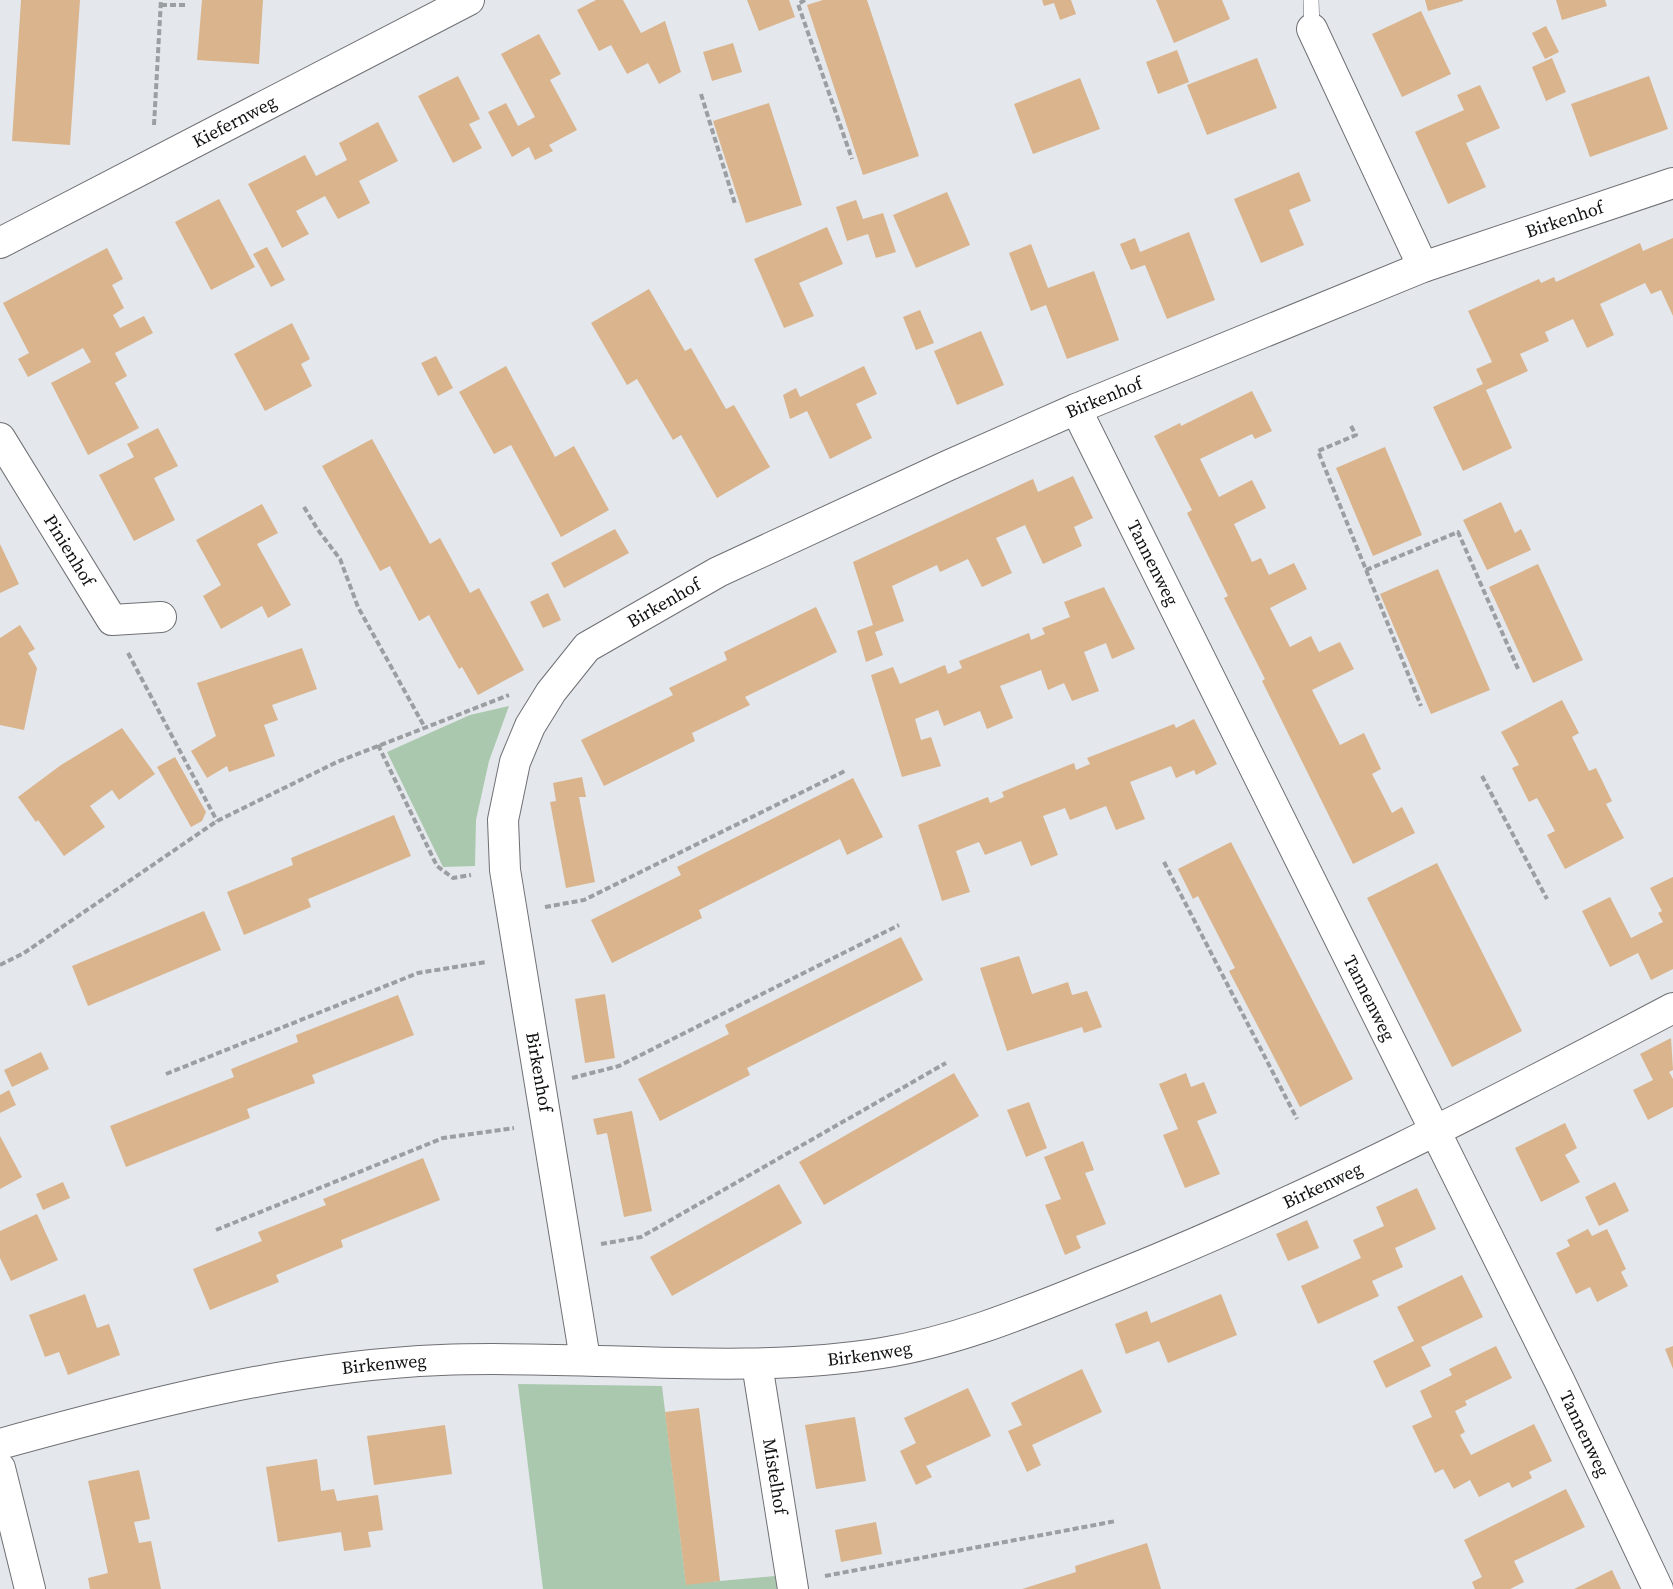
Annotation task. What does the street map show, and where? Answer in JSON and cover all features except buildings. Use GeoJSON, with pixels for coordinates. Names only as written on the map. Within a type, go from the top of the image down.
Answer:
{"type":"FeatureCollection","features":[{"type":"Feature","properties":{"kind":"street","name":"Kiefernweg"},"geometry":{"type":"LineString","coordinates":[[0,243],[469,0]]}},
{"type":"Feature","properties":{"kind":"street"},"geometry":{"type":"LineString","coordinates":[[1311,14],[1423,267]]}},
{"type":"Feature","properties":{"kind":"street","name":"Birkenhof"},"geometry":{"type":"LineString","coordinates":[[585,1359],[548,1123],[511,912],[505,870],[503,820],[515,762],[530,726],[551,692],[587,647],[718,572],[1076,409],[1423,267],[1673,183]]}},
{"type":"Feature","properties":{"kind":"street","name":"Tannenweg"},"geometry":{"type":"LineString","coordinates":[[1076,409],[1554,1369],[1658,1589]]}},
{"type":"Feature","properties":{"kind":"street","name":"Pinienhof"},"geometry":{"type":"LineString","coordinates":[[0,438],[112,620]]}},
{"type":"Feature","properties":{"kind":"street"},"geometry":{"type":"LineString","coordinates":[[112,620],[161,617]]}},
{"type":"Feature","properties":{"kind":"street","name":"Birkenweg"},"geometry":{"type":"LineString","coordinates":[[0,1444],[148,1403],[298,1372],[439,1360],[585,1359],[757,1364],[879,1354],[935,1343],[1003,1322],[1186,1248],[1329,1183],[1673,1008]]}},
{"type":"Feature","properties":{"kind":"street","name":"Mistelhof"},"geometry":{"type":"LineString","coordinates":[[757,1364],[793,1586]]}},
{"type":"Feature","properties":{"kind":"street"},"geometry":{"type":"LineString","coordinates":[[0,1468],[30,1589]]}},
{"type":"Feature","properties":{"kind":"path"},"geometry":{"type":"LineString","coordinates":[[805,0],[798,4],[852,159]]}},
{"type":"Feature","properties":{"kind":"path"},"geometry":{"type":"LineString","coordinates":[[169,156],[154,124],[161,2],[188,5]]}},
{"type":"Feature","properties":{"kind":"path"},"geometry":{"type":"LineString","coordinates":[[701,94],[735,204]]}},
{"type":"Feature","properties":{"kind":"path"},"geometry":{"type":"LineString","coordinates":[[1351,426],[1356,435],[1318,451],[1421,706]]}},
{"type":"Feature","properties":{"kind":"path"},"geometry":{"type":"LineString","coordinates":[[304,507],[340,559],[358,607],[424,726]]}},
{"type":"Feature","properties":{"kind":"path"},"geometry":{"type":"LineString","coordinates":[[1366,570],[1458,532],[1519,671]]}},
{"type":"Feature","properties":{"kind":"path"},"geometry":{"type":"LineString","coordinates":[[112,620],[145,688],[217,821]]}},
{"type":"Feature","properties":{"kind":"path"},"geometry":{"type":"LineString","coordinates":[[0,965],[24,952],[217,821],[337,762],[424,726],[523,690],[551,692]]}},
{"type":"Feature","properties":{"kind":"path"},"geometry":{"type":"LineString","coordinates":[[378,745],[436,866],[453,878],[505,870]]}},
{"type":"Feature","properties":{"kind":"path"},"geometry":{"type":"LineString","coordinates":[[511,912],[584,900],[848,770]]}},
{"type":"Feature","properties":{"kind":"path"},"geometry":{"type":"LineString","coordinates":[[1482,776],[1547,899]]}},
{"type":"Feature","properties":{"kind":"path"},"geometry":{"type":"LineString","coordinates":[[1164,862],[1297,1119]]}},
{"type":"Feature","properties":{"kind":"path"},"geometry":{"type":"LineString","coordinates":[[541,1084],[585,1076],[619,1066],[899,925]]}},
{"type":"Feature","properties":{"kind":"path"},"geometry":{"type":"LineString","coordinates":[[166,1074],[418,973],[519,957]]}},
{"type":"Feature","properties":{"kind":"path"},"geometry":{"type":"LineString","coordinates":[[568,1250],[641,1237],[946,1063]]}},
{"type":"Feature","properties":{"kind":"path"},"geometry":{"type":"LineString","coordinates":[[216,1230],[443,1138],[548,1123]]}},
{"type":"Feature","properties":{"kind":"path"},"geometry":{"type":"LineString","coordinates":[[793,1586],[1116,1521]]}},
{"type":"Feature","properties":{"kind":"green space"},"geometry":{"type":"Polygon","coordinates":[[[509,706],[489,761],[476,820],[475,866],[443,867],[387,752],[470,715],[509,706]]]}},
{"type":"Feature","properties":{"kind":"green space"},"geometry":{"type":"Polygon","coordinates":[[[518,1384],[662,1386],[686,1584],[775,1576],[777,1589],[543,1589],[518,1384]]]}}]}
